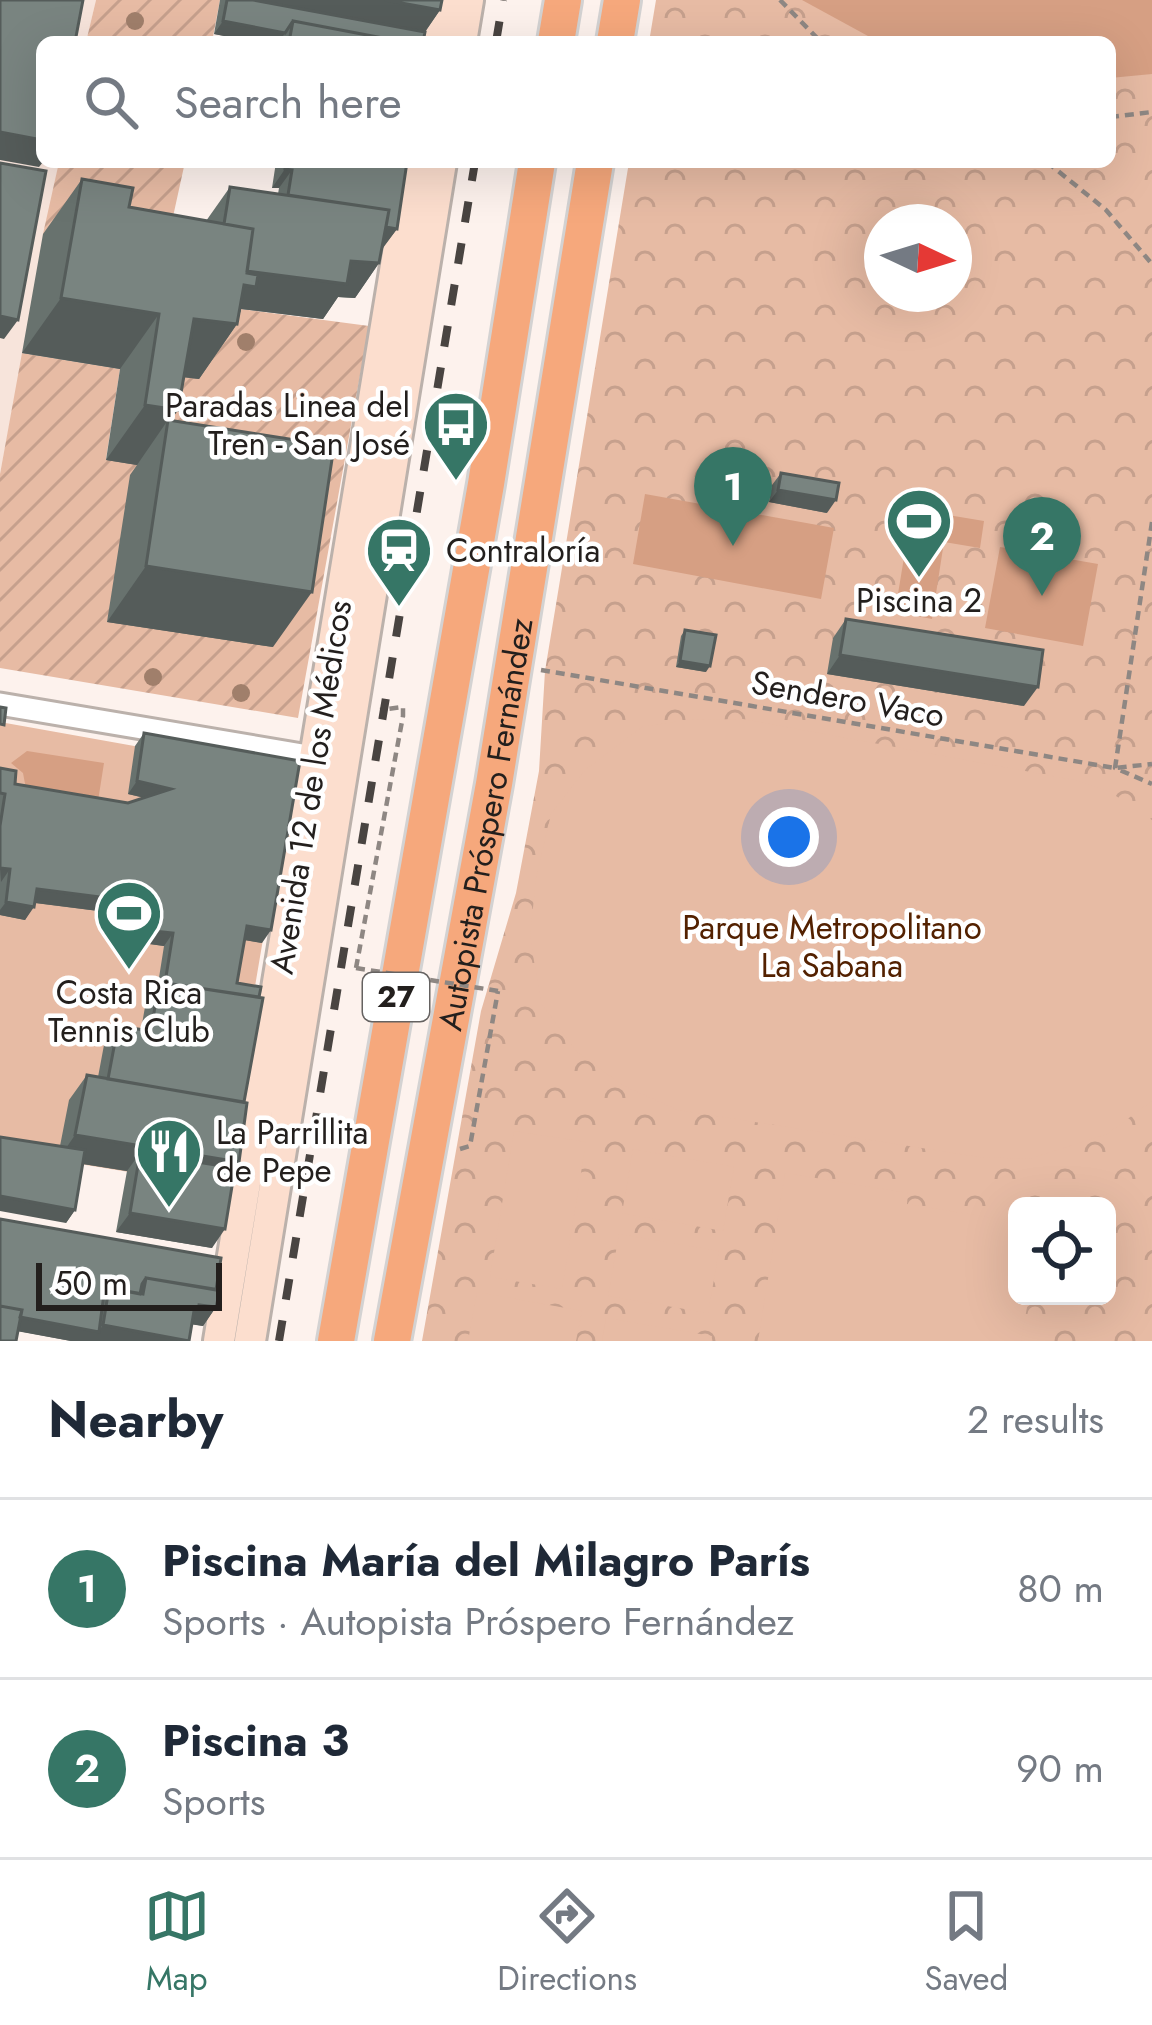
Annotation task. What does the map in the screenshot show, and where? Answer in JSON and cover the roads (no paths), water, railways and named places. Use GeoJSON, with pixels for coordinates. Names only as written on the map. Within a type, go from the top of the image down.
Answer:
{"type":"FeatureCollection","features":[{"type":"Feature","properties":{"kind":"highway"},"geometry":{"type":"LineString","coordinates":[[557,36],[562,0]]}},
{"type":"Feature","properties":{"kind":"highway"},"geometry":{"type":"LineString","coordinates":[[616,36],[622,0]]}},
{"type":"Feature","properties":{"kind":"highway","name":"Autopista Próspero Fernández"},"geometry":{"type":"LineString","coordinates":[[336,1341],[536,168]]}},
{"type":"Feature","properties":{"kind":"highway","name":"Autopista Próspero Fernández"},"geometry":{"type":"LineString","coordinates":[[392,1341],[498,760],[595,168]]}},
{"type":"Feature","properties":{"kind":"highway"},"geometry":{"type":"LineString","coordinates":[[456,652],[460,695],[452,772],[472,783],[498,760]]}},
{"type":"Feature","properties":{"kind":"main road"},"geometry":{"type":"LineString","coordinates":[[433,36],[439,0]]}},
{"type":"Feature","properties":{"kind":"main road"},"geometry":{"type":"LineString","coordinates":[[462,36],[468,0]]}},
{"type":"Feature","properties":{"kind":"main road","name":"Avenida 12 de los Médicos"},"geometry":{"type":"LineString","coordinates":[[250,1341],[411,168]]}},
{"type":"Feature","properties":{"kind":"main road","name":"Avenida 12 de los Médicos"},"geometry":{"type":"LineString","coordinates":[[219,1341],[218,1265],[330,759],[352,719],[440,168]]}},
{"type":"Feature","properties":{"kind":"street"},"geometry":{"type":"LineString","coordinates":[[0,704],[330,759]]}},
{"type":"Feature","properties":{"kind":"railway"},"geometry":{"type":"LineString","coordinates":[[497,36],[503,0]]}},
{"type":"Feature","properties":{"kind":"railway"},"geometry":{"type":"LineString","coordinates":[[279,1341],[474,168]]}},
{"type":"Feature","properties":{"kind":"place","name":"Paradas Linea del Tren - San José"},"geometry":{"type":"Point","coordinates":[456,483]}},
{"type":"Feature","properties":{"kind":"place","name":"Piscina María del Milagro París"},"geometry":{"type":"Point","coordinates":[733,546]}},
{"type":"Feature","properties":{"kind":"place","name":"Piscina 2"},"geometry":{"type":"Point","coordinates":[919,580]}},
{"type":"Feature","properties":{"kind":"place","name":"Piscina 3"},"geometry":{"type":"Point","coordinates":[1042,596]}},
{"type":"Feature","properties":{"kind":"place","name":"Contraloría"},"geometry":{"type":"Point","coordinates":[399,609]}},
{"type":"Feature","properties":{"kind":"place","name":"Costa Rica Tennis Club"},"geometry":{"type":"Point","coordinates":[129,972]}},
{"type":"Feature","properties":{"kind":"place","name":"La Parrillita de Pepe"},"geometry":{"type":"Point","coordinates":[169,1210]}},
{"type":"Feature","properties":{"kind":"park label","name":"Parque Metropolitano La Sabana"},"geometry":{"type":"Point","coordinates":[832,946]}}]}
